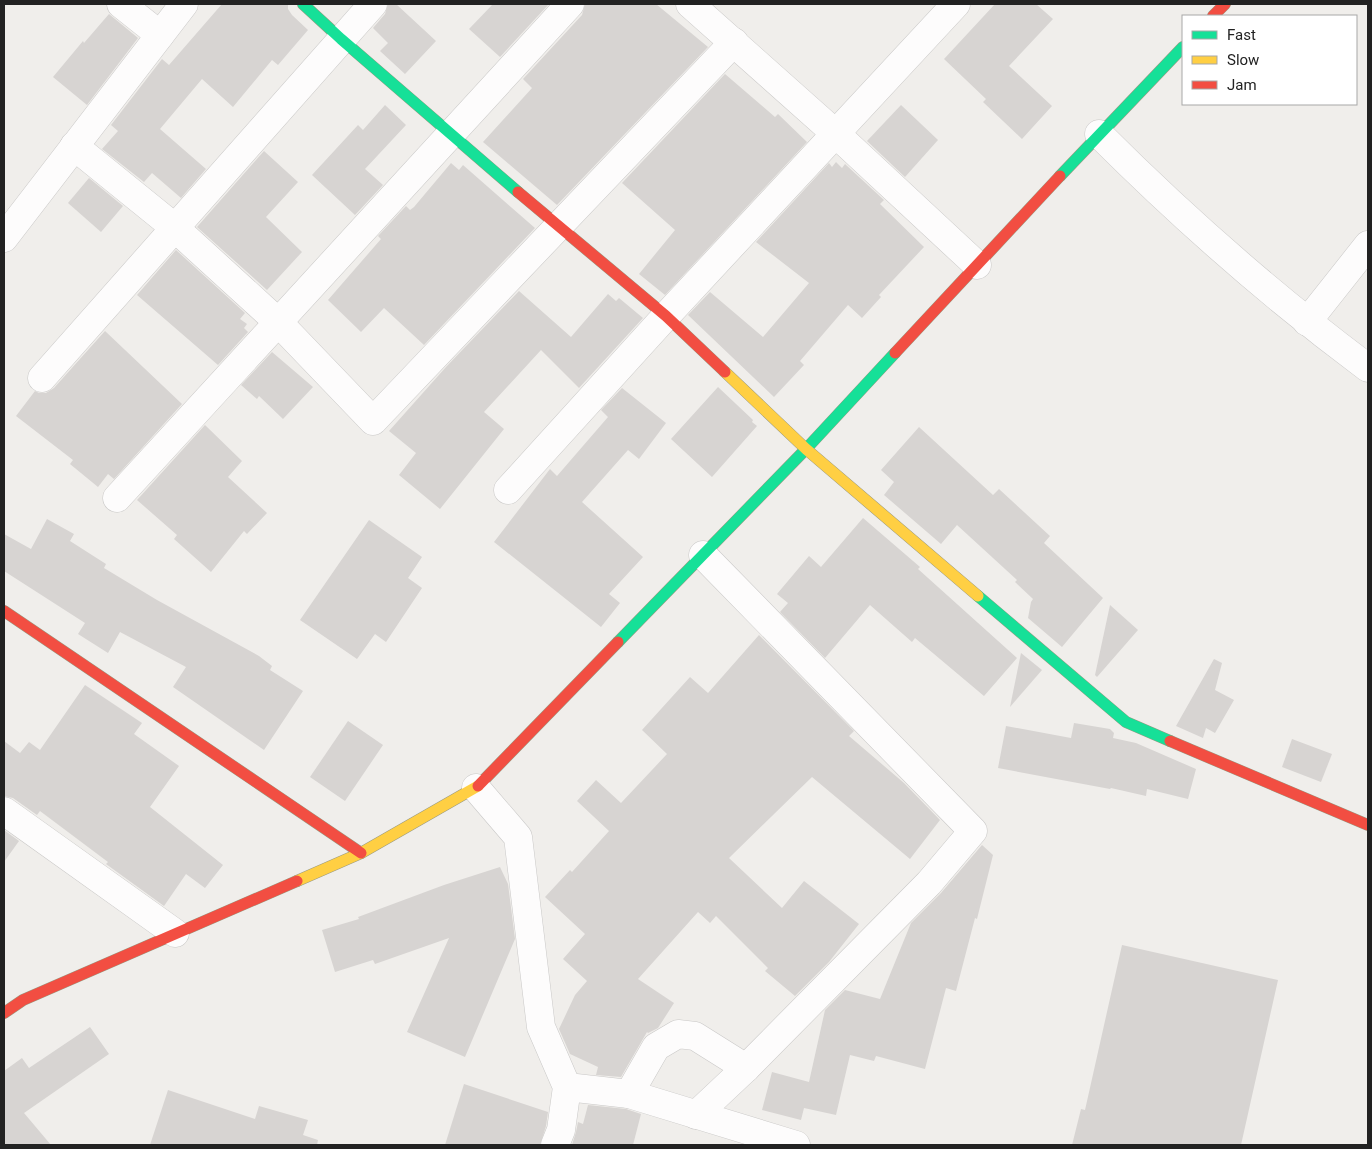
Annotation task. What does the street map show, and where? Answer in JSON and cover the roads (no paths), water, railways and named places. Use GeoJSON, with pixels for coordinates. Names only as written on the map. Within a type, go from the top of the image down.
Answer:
{"type":"FeatureCollection","features":[{"type":"Feature","properties":{"kind":"street"},"geometry":{"type":"LineString","coordinates":[[121,4],[160,35]]}},
{"type":"Feature","properties":{"kind":"street"},"geometry":{"type":"LineString","coordinates":[[4,238],[184,4]]}},
{"type":"Feature","properties":{"kind":"street"},"geometry":{"type":"LineString","coordinates":[[303,4],[558,227],[666,316],[806,449],[1126,722],[1368,825]]}},
{"type":"Feature","properties":{"kind":"street"},"geometry":{"type":"LineString","coordinates":[[42,378],[373,4]]}},
{"type":"Feature","properties":{"kind":"street"},"geometry":{"type":"LineString","coordinates":[[117,498],[570,4]]}},
{"type":"Feature","properties":{"kind":"street"},"geometry":{"type":"LineString","coordinates":[[690,4],[835,133],[977,266]]}},
{"type":"Feature","properties":{"kind":"street"},"geometry":{"type":"LineString","coordinates":[[508,490],[666,316],[956,4]]}},
{"type":"Feature","properties":{"kind":"street"},"geometry":{"type":"LineString","coordinates":[[1213,15],[1225,4]]}},
{"type":"Feature","properties":{"kind":"street"},"geometry":{"type":"LineString","coordinates":[[74,146],[174,227],[278,322],[373,421],[734,42]]}},
{"type":"Feature","properties":{"kind":"street"},"geometry":{"type":"LineString","coordinates":[[4,1013],[23,1000],[175,932],[361,853],[476,788],[806,449],[1099,134],[1182,48]]}},
{"type":"Feature","properties":{"kind":"street"},"geometry":{"type":"LineString","coordinates":[[1099,134],[1153,188],[1307,322],[1368,368]]}},
{"type":"Feature","properties":{"kind":"street"},"geometry":{"type":"LineString","coordinates":[[1307,322],[1368,245]]}},
{"type":"Feature","properties":{"kind":"street"},"geometry":{"type":"LineString","coordinates":[[696,1114],[746,1068],[929,883],[973,831],[703,555]]}},
{"type":"Feature","properties":{"kind":"street"},"geometry":{"type":"LineString","coordinates":[[4,610],[361,853]]}},
{"type":"Feature","properties":{"kind":"street"},"geometry":{"type":"LineString","coordinates":[[476,788],[518,837],[541,1027],[567,1087],[561,1130],[555,1145]]}},
{"type":"Feature","properties":{"kind":"street"},"geometry":{"type":"LineString","coordinates":[[4,811],[175,932]]}},
{"type":"Feature","properties":{"kind":"street"},"geometry":{"type":"LineString","coordinates":[[629,1094],[656,1047],[678,1034],[695,1036],[746,1068]]}},
{"type":"Feature","properties":{"kind":"street"},"geometry":{"type":"LineString","coordinates":[[567,1087],[629,1094],[796,1145]]}}]}
